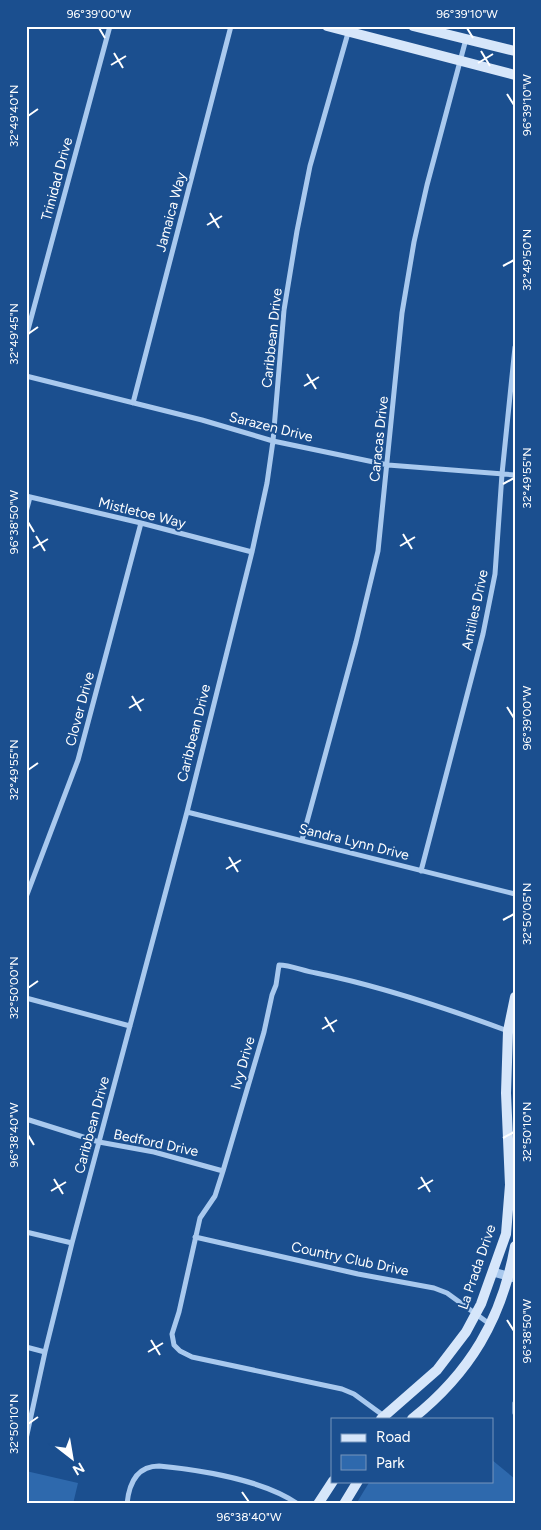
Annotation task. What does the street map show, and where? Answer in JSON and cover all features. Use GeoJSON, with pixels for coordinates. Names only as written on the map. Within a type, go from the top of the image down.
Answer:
{"type":"FeatureCollection","features":[{"type":"Feature","properties":{"kind":"main road"},"geometry":{"type":"LineString","coordinates":[[327,26],[349,29],[515,75]]}},
{"type":"Feature","properties":{"kind":"main road"},"geometry":{"type":"LineString","coordinates":[[414,26],[515,51]]}},
{"type":"Feature","properties":{"kind":"main road","name":"La Prada Drive"},"geometry":{"type":"LineString","coordinates":[[382,1417],[437,1370],[456,1347],[476,1314],[506,1234],[512,1185],[510,1093],[511,1031],[515,997]]}},
{"type":"Feature","properties":{"kind":"main road","name":"La Prada Drive"},"geometry":{"type":"LineString","coordinates":[[413,1418],[448,1387],[480,1344],[491,1325],[511,1277],[515,1246]]}},
{"type":"Feature","properties":{"kind":"main road"},"geometry":{"type":"LineString","coordinates":[[318,1504],[332,1482]]}},
{"type":"Feature","properties":{"kind":"main road"},"geometry":{"type":"LineString","coordinates":[[344,1504],[357,1482]]}},
{"type":"Feature","properties":{"kind":"street","name":"Trinidad Drive"},"geometry":{"type":"LineString","coordinates":[[26,337],[110,26]]}},
{"type":"Feature","properties":{"kind":"street","name":"Jamaica Way"},"geometry":{"type":"LineString","coordinates":[[133,403],[231,26]]}},
{"type":"Feature","properties":{"kind":"street","name":"Caribbean Drive"},"geometry":{"type":"LineString","coordinates":[[26,1439],[72,1243],[187,812],[252,552],[267,483],[273,440],[284,310],[297,231],[310,166],[349,29]]}},
{"type":"Feature","properties":{"kind":"street","name":"Caracas Drive"},"geometry":{"type":"LineString","coordinates":[[302,840],[356,642],[378,551],[402,313],[414,242],[466,38]]}},
{"type":"Feature","properties":{"kind":"street","name":"Antilles Drive"},"geometry":{"type":"LineString","coordinates":[[421,871],[483,634],[495,574],[502,474],[515,348]]}},
{"type":"Feature","properties":{"kind":"street","name":"Sarazen Drive"},"geometry":{"type":"LineString","coordinates":[[26,376],[273,440],[388,465],[515,475]]}},
{"type":"Feature","properties":{"kind":"street","name":"Mistletoe Way"},"geometry":{"type":"LineString","coordinates":[[28,497],[141,523],[252,552]]}},
{"type":"Feature","properties":{"kind":"street"},"geometry":{"type":"LineString","coordinates":[[26,512],[28,497]]}},
{"type":"Feature","properties":{"kind":"street","name":"Clover Drive"},"geometry":{"type":"LineString","coordinates":[[26,897],[78,760],[141,523]]}},
{"type":"Feature","properties":{"kind":"street","name":"Sandra Lynn Drive"},"geometry":{"type":"LineString","coordinates":[[187,812],[515,894]]}},
{"type":"Feature","properties":{"kind":"street","name":"Ivy Drive"},"geometry":{"type":"LineString","coordinates":[[382,1417],[354,1394],[342,1389],[192,1357],[180,1351],[174,1345],[172,1334],[179,1312],[200,1218],[214,1196],[223,1171],[264,1032],[279,965],[288,965],[308,972],[343,979],[511,1031]]}},
{"type":"Feature","properties":{"kind":"street"},"geometry":{"type":"LineString","coordinates":[[26,998],[130,1026]]}},
{"type":"Feature","properties":{"kind":"street","name":"Bedford Drive"},"geometry":{"type":"LineString","coordinates":[[26,1119],[98,1142],[158,1153],[223,1171]]}},
{"type":"Feature","properties":{"kind":"street"},"geometry":{"type":"LineString","coordinates":[[26,1232],[72,1243]]}},
{"type":"Feature","properties":{"kind":"street","name":"Country Club Drive"},"geometry":{"type":"LineString","coordinates":[[195,1237],[358,1274],[434,1288],[447,1293],[491,1325]]}},
{"type":"Feature","properties":{"kind":"street"},"geometry":{"type":"LineString","coordinates":[[492,1272],[511,1277]]}},
{"type":"Feature","properties":{"kind":"street"},"geometry":{"type":"LineString","coordinates":[[26,1347],[45,1352]]}},
{"type":"Feature","properties":{"kind":"street"},"geometry":{"type":"LineString","coordinates":[[515,1402],[515,1413]]}},
{"type":"Feature","properties":{"kind":"street"},"geometry":{"type":"LineString","coordinates":[[127,1504],[136,1476],[149,1466],[159,1466],[233,1479],[264,1487],[286,1496],[298,1504]]}},
{"type":"Feature","properties":{"kind":"green space"},"geometry":{"type":"Polygon","coordinates":[[[494,1462],[515,1479],[515,1504],[356,1504],[369,1482],[494,1482],[494,1462]]]}},
{"type":"Feature","properties":{"kind":"green space"},"geometry":{"type":"Polygon","coordinates":[[[26,1471],[78,1483],[73,1504],[26,1504],[26,1471]]]}}]}
